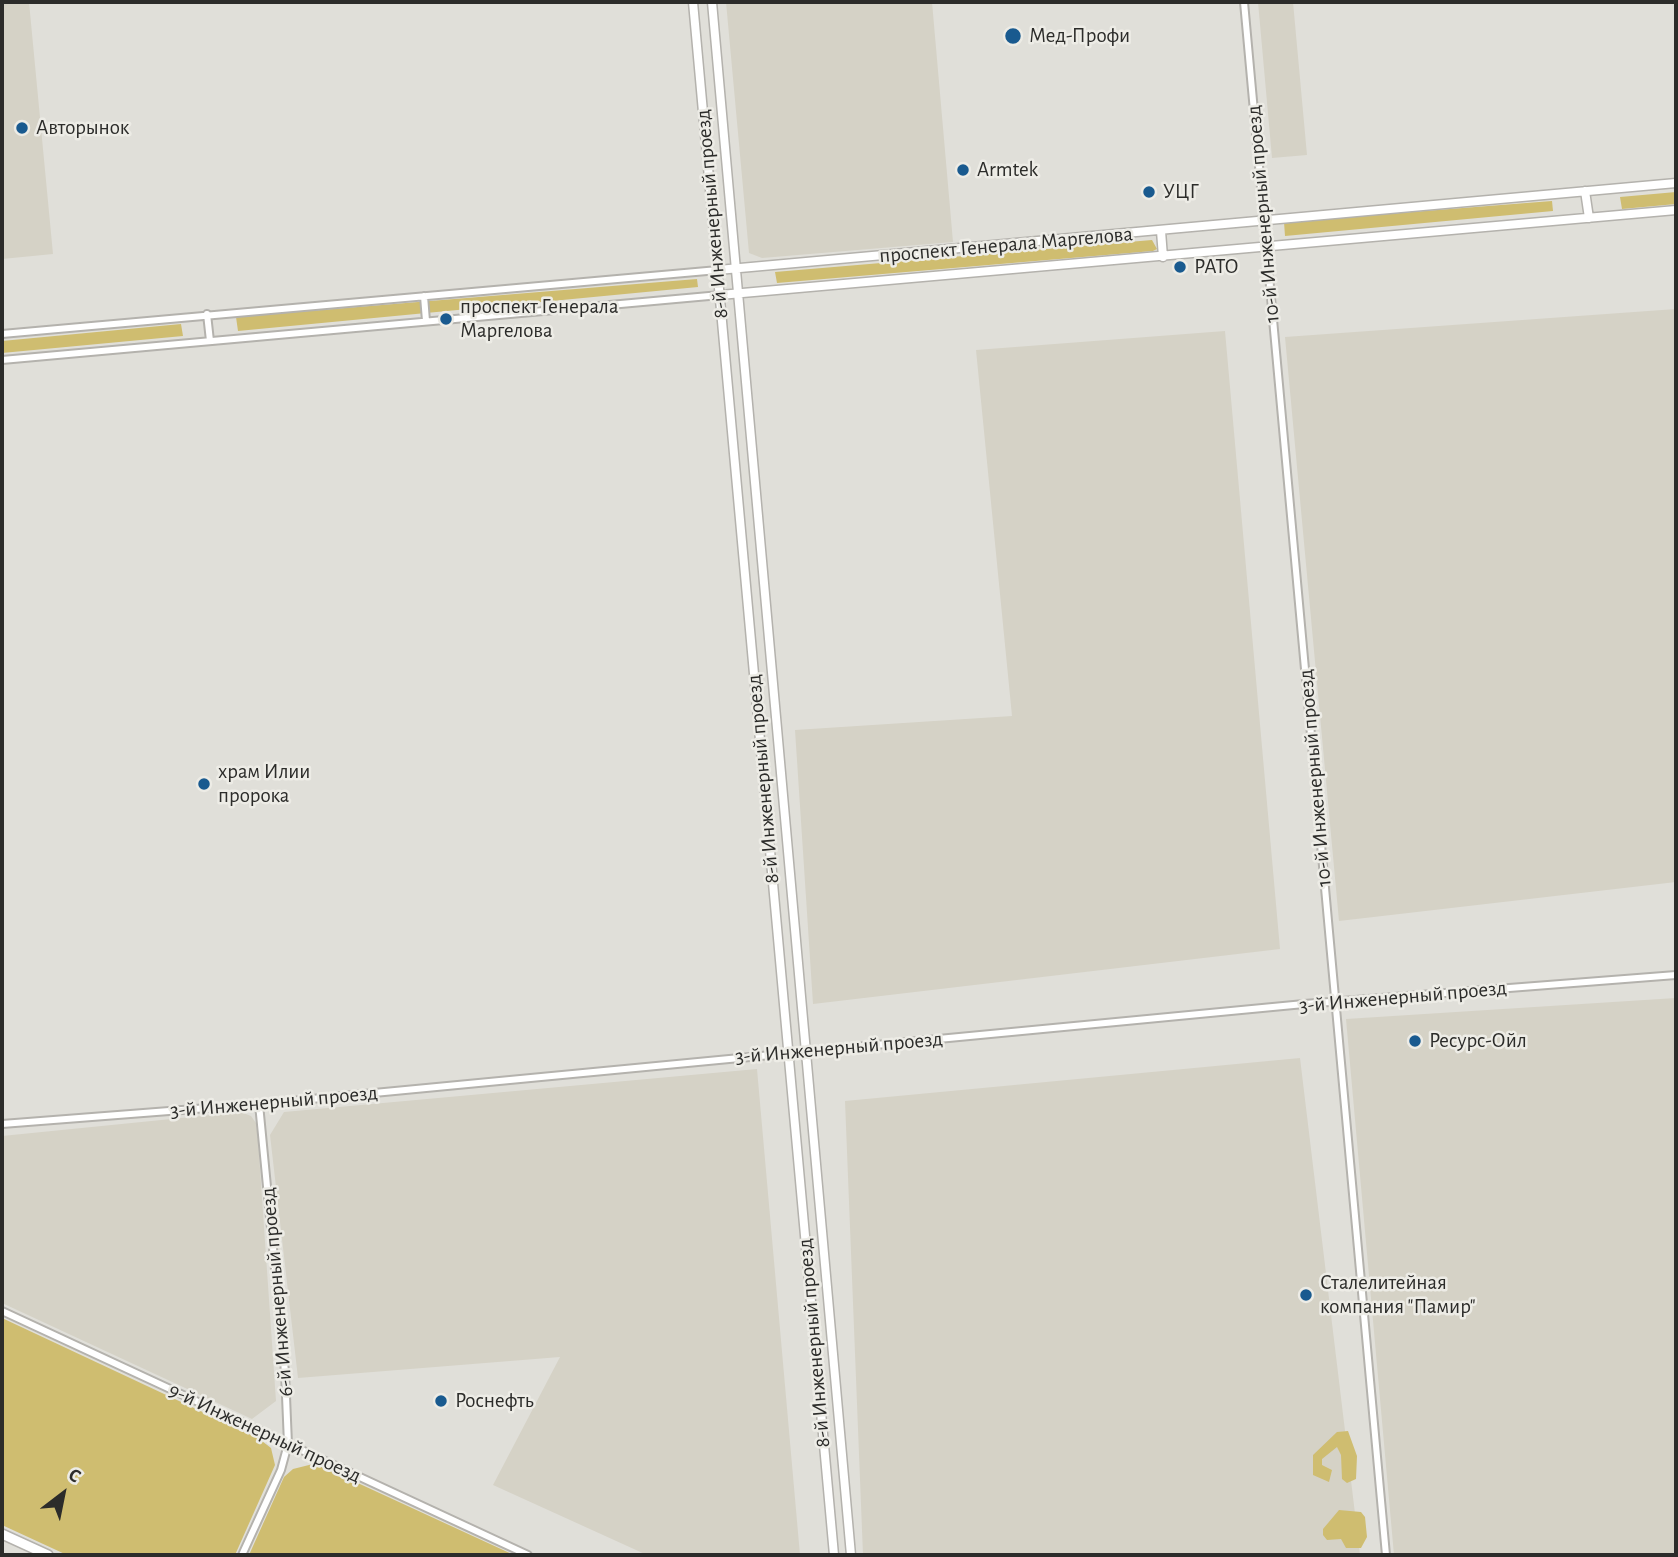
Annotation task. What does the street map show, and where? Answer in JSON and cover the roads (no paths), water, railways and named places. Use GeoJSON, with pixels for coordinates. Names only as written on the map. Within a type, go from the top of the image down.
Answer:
{"type":"FeatureCollection","features":[{"type":"Feature","properties":{"kind":"main road"},"geometry":{"type":"LineString","coordinates":[[2,1534],[48,1555]]}},
{"type":"Feature","properties":{"kind":"street","name":"8-й Инженерный проезд"},"geometry":{"type":"LineString","coordinates":[[693,2],[834,1555]]}},
{"type":"Feature","properties":{"kind":"street","name":"8-й Инженерный проезд"},"geometry":{"type":"LineString","coordinates":[[712,2],[851,1555]]}},
{"type":"Feature","properties":{"kind":"street","name":"10-й Инженерный проезд"},"geometry":{"type":"LineString","coordinates":[[1244,2],[1385,1555]]}},
{"type":"Feature","properties":{"kind":"street","name":"проспект Генерала Маргелова"},"geometry":{"type":"LineString","coordinates":[[2,334],[1676,183]]}},
{"type":"Feature","properties":{"kind":"street"},"geometry":{"type":"LineString","coordinates":[[1585,191],[1589,218]]}},
{"type":"Feature","properties":{"kind":"street"},"geometry":{"type":"LineString","coordinates":[[712,209],[730,208]]}},
{"type":"Feature","properties":{"kind":"street","name":"проспект Генерала Маргелова"},"geometry":{"type":"LineString","coordinates":[[2,360],[1676,210]]}},
{"type":"Feature","properties":{"kind":"street"},"geometry":{"type":"LineString","coordinates":[[1161,231],[1163,257]]}},
{"type":"Feature","properties":{"kind":"street"},"geometry":{"type":"LineString","coordinates":[[421,297],[426,321]]}},
{"type":"Feature","properties":{"kind":"street"},"geometry":{"type":"LineString","coordinates":[[207,314],[210,341]]}},
{"type":"Feature","properties":{"kind":"street"},"geometry":{"type":"LineString","coordinates":[[775,915],[792,914]]}},
{"type":"Feature","properties":{"kind":"street","name":"3-й Инженерный проезд"},"geometry":{"type":"LineString","coordinates":[[2,1124],[259,1104],[1336,1002],[1676,975]]}},
{"type":"Feature","properties":{"kind":"street","name":"6-й Инженерный проезд"},"geometry":{"type":"LineString","coordinates":[[242,1555],[281,1469],[288,1444],[285,1372],[259,1104]]}},
{"type":"Feature","properties":{"kind":"street","name":"9-й Инженерный проезд"},"geometry":{"type":"LineString","coordinates":[[2,1311],[528,1555]]}},
{"type":"Feature","properties":{"kind":"place","name":"Мед-Профи"},"geometry":{"type":"Point","coordinates":[1013,36]}},
{"type":"Feature","properties":{"kind":"place","name":"Авторынок"},"geometry":{"type":"Point","coordinates":[22,128]}},
{"type":"Feature","properties":{"kind":"place","name":"Armtek"},"geometry":{"type":"Point","coordinates":[963,170]}},
{"type":"Feature","properties":{"kind":"place","name":"УЦГ"},"geometry":{"type":"Point","coordinates":[1149,192]}},
{"type":"Feature","properties":{"kind":"place","name":"РАТО"},"geometry":{"type":"Point","coordinates":[1180,267]}},
{"type":"Feature","properties":{"kind":"place","name":"проспект Генерала Маргелова"},"geometry":{"type":"Point","coordinates":[446,319]}},
{"type":"Feature","properties":{"kind":"place","name":"храм Илии пророка"},"geometry":{"type":"Point","coordinates":[204,784]}},
{"type":"Feature","properties":{"kind":"place","name":"Ресурс-Ойл"},"geometry":{"type":"Point","coordinates":[1415,1041]}},
{"type":"Feature","properties":{"kind":"place","name":"Сталелитейная компания \"Памир\""},"geometry":{"type":"Point","coordinates":[1306,1295]}},
{"type":"Feature","properties":{"kind":"place","name":"Роснефть"},"geometry":{"type":"Point","coordinates":[441,1401]}}]}
